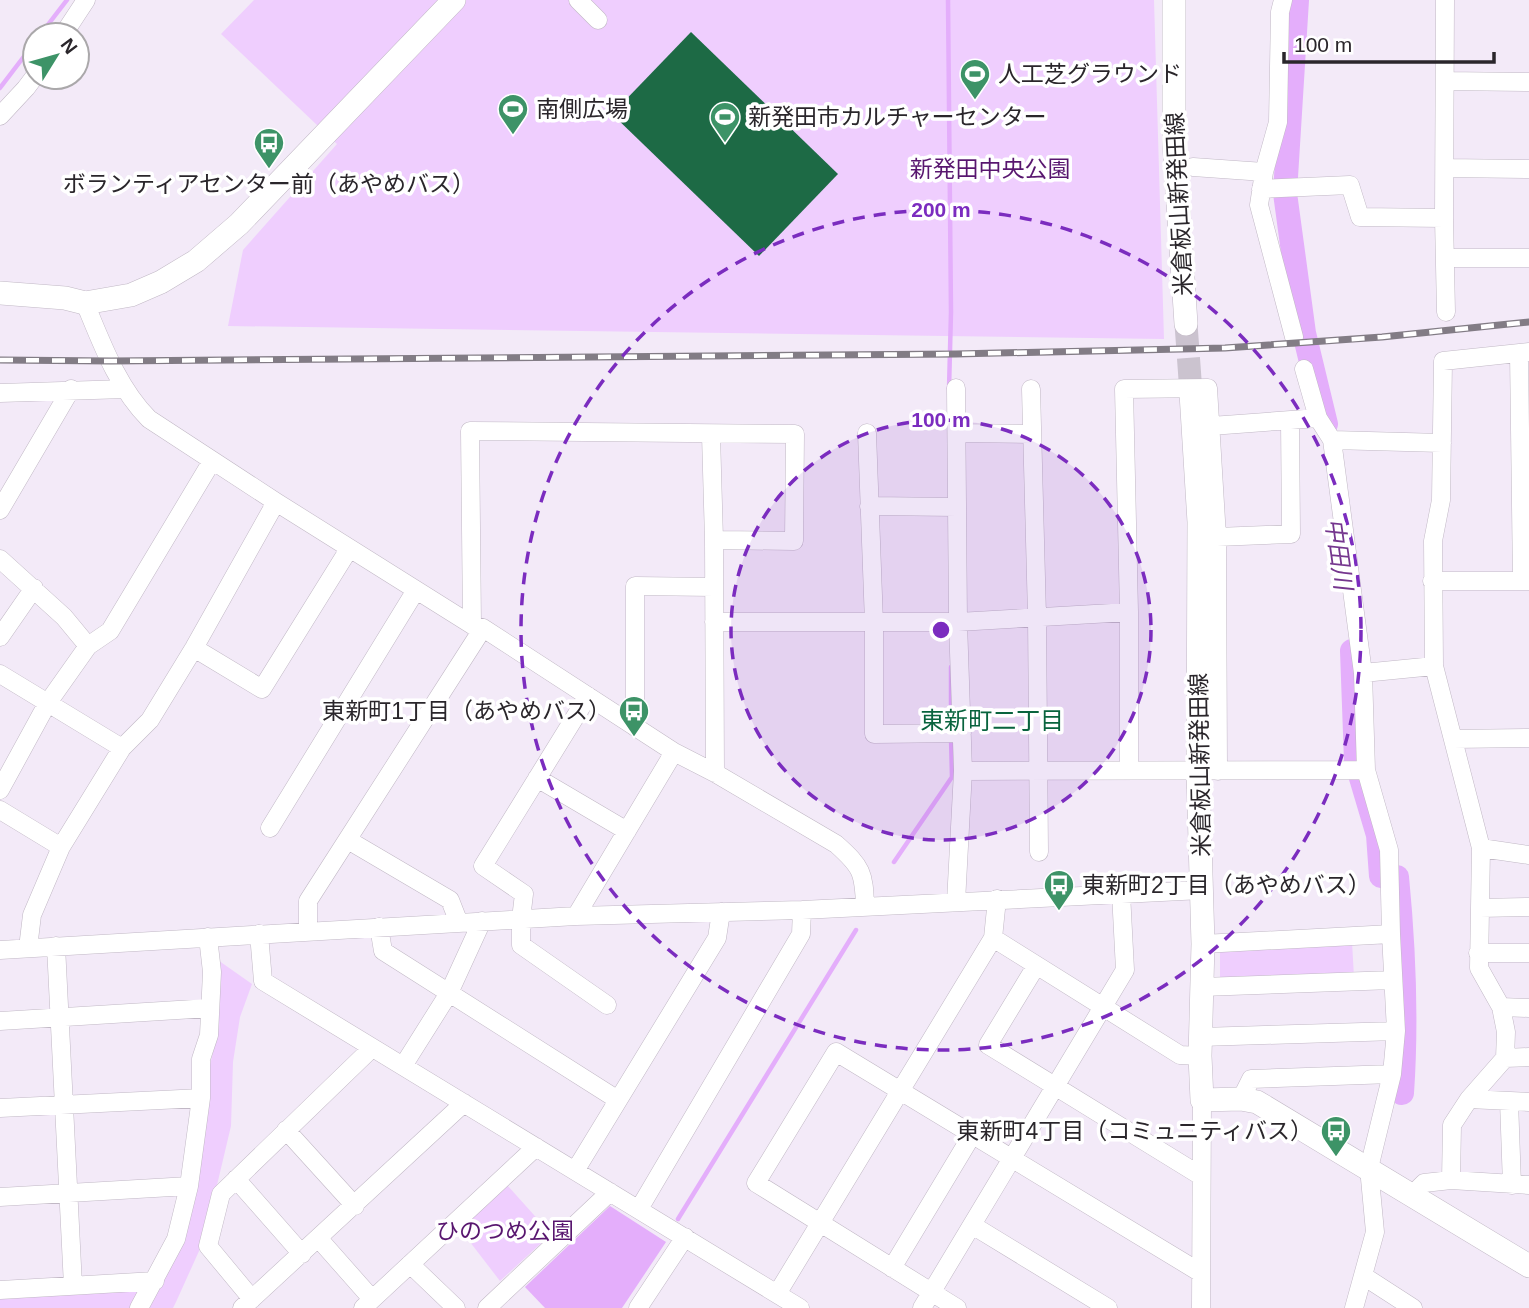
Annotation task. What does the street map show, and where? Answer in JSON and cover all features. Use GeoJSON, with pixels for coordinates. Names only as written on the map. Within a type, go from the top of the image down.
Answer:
{"type":"FeatureCollection","features":[{"type":"Feature","properties":{"kind":"main road"},"geometry":{"type":"LineString","coordinates":[[0,293],[65,298],[85,303],[131,295],[161,282],[196,261],[239,224],[454,0]]}},
{"type":"Feature","properties":{"kind":"main road","name":"米倉板山新発田線"},"geometry":{"type":"LineString","coordinates":[[1174,0],[1174,141],[1186,324]]}},
{"type":"Feature","properties":{"kind":"main road","name":"米倉板山新発田線"},"geometry":{"type":"LineString","coordinates":[[1191,393],[1199,522],[1208,771],[1202,890],[1202,1100]]}},
{"type":"Feature","properties":{"kind":"main road"},"geometry":{"type":"LineString","coordinates":[[1202,1100],[1241,1099],[1257,1102],[1274,1110],[1529,1266]]}},
{"type":"Feature","properties":{"kind":"street"},"geometry":{"type":"LineString","coordinates":[[72,21],[86,0]]}},
{"type":"Feature","properties":{"kind":"street"},"geometry":{"type":"LineString","coordinates":[[578,0],[598,20]]}},
{"type":"Feature","properties":{"kind":"street"},"geometry":{"type":"LineString","coordinates":[[1283,0],[1280,12],[1278,121],[1262,180],[1259,205],[1294,337]]}},
{"type":"Feature","properties":{"kind":"street"},"geometry":{"type":"LineString","coordinates":[[1445,0],[1446,312]]}},
{"type":"Feature","properties":{"kind":"street"},"geometry":{"type":"LineString","coordinates":[[1445,81],[1529,82]]}},
{"type":"Feature","properties":{"kind":"street"},"geometry":{"type":"LineString","coordinates":[[0,116],[23,91]]}},
{"type":"Feature","properties":{"kind":"street"},"geometry":{"type":"LineString","coordinates":[[1193,167],[1262,180],[1350,185],[1360,217],[1444,218]]}},
{"type":"Feature","properties":{"kind":"street"},"geometry":{"type":"LineString","coordinates":[[1445,168],[1529,169]]}},
{"type":"Feature","properties":{"kind":"street"},"geometry":{"type":"LineString","coordinates":[[1445,258],[1529,258]]}},
{"type":"Feature","properties":{"kind":"street"},"geometry":{"type":"LineString","coordinates":[[85,303],[125,389],[149,419],[349,549],[478,626],[674,752],[715,773],[836,845],[853,859],[864,878],[865,906]]}},
{"type":"Feature","properties":{"kind":"street"},"geometry":{"type":"LineString","coordinates":[[1432,581],[1525,581],[1524,352],[1443,361],[1441,500],[1433,541],[1432,581],[1434,666],[1482,848],[1479,968],[1501,1007],[1506,1032],[1505,1058],[1468,1099],[1452,1125],[1451,1180]]}},
{"type":"Feature","properties":{"kind":"street"},"geometry":{"type":"LineString","coordinates":[[1304,369],[1318,418],[1332,440],[1363,673],[1366,770],[1390,850],[1392,980],[1396,1031],[1392,1074],[1369,1168],[1376,1232],[1354,1308]]}},
{"type":"Feature","properties":{"kind":"street"},"geometry":{"type":"LineString","coordinates":[[956,388],[958,622],[963,771],[956,902]]}},
{"type":"Feature","properties":{"kind":"street"},"geometry":{"type":"LineString","coordinates":[[1129,771],[1124,389],[1208,388],[1217,537],[1208,771]]}},
{"type":"Feature","properties":{"kind":"street"},"geometry":{"type":"LineString","coordinates":[[0,509],[71,389]]}},
{"type":"Feature","properties":{"kind":"street"},"geometry":{"type":"LineString","coordinates":[[0,393],[125,389]]}},
{"type":"Feature","properties":{"kind":"street"},"geometry":{"type":"LineString","coordinates":[[1031,389],[1039,852]]}},
{"type":"Feature","properties":{"kind":"street"},"geometry":{"type":"LineString","coordinates":[[1212,426],[1318,418]]}},
{"type":"Feature","properties":{"kind":"street"},"geometry":{"type":"LineString","coordinates":[[1217,537],[1291,534],[1290,421]]}},
{"type":"Feature","properties":{"kind":"street"},"geometry":{"type":"LineString","coordinates":[[308,932],[308,901],[478,626],[470,431],[795,434],[794,541],[714,540]]}},
{"type":"Feature","properties":{"kind":"street"},"geometry":{"type":"LineString","coordinates":[[867,433],[874,623],[874,734],[962,733]]}},
{"type":"Feature","properties":{"kind":"street"},"geometry":{"type":"LineString","coordinates":[[957,433],[1032,434]]}},
{"type":"Feature","properties":{"kind":"street"},"geometry":{"type":"LineString","coordinates":[[710,435],[714,540],[715,773]]}},
{"type":"Feature","properties":{"kind":"street"},"geometry":{"type":"LineString","coordinates":[[1332,440],[1442,443]]}},
{"type":"Feature","properties":{"kind":"street"},"geometry":{"type":"LineString","coordinates":[[0,790],[47,704],[88,646],[110,631],[212,461]]}},
{"type":"Feature","properties":{"kind":"street"},"geometry":{"type":"LineString","coordinates":[[28,948],[32,915],[61,847],[122,748],[150,720],[276,502]]}},
{"type":"Feature","properties":{"kind":"street"},"geometry":{"type":"LineString","coordinates":[[869,506],[957,507]]}},
{"type":"Feature","properties":{"kind":"street"},"geometry":{"type":"LineString","coordinates":[[194,648],[262,689],[349,549]]}},
{"type":"Feature","properties":{"kind":"street"},"geometry":{"type":"LineString","coordinates":[[0,559],[64,617],[88,646]]}},
{"type":"Feature","properties":{"kind":"street"},"geometry":{"type":"LineString","coordinates":[[635,727],[635,586],[714,587]]}},
{"type":"Feature","properties":{"kind":"street"},"geometry":{"type":"LineString","coordinates":[[0,637],[34,589]]}},
{"type":"Feature","properties":{"kind":"street"},"geometry":{"type":"LineString","coordinates":[[270,828],[416,590]]}},
{"type":"Feature","properties":{"kind":"street"},"geometry":{"type":"LineString","coordinates":[[713,622],[958,622],[1129,612]]}},
{"type":"Feature","properties":{"kind":"street"},"geometry":{"type":"LineString","coordinates":[[1363,673],[1434,666]]}},
{"type":"Feature","properties":{"kind":"street"},"geometry":{"type":"LineString","coordinates":[[0,674],[122,748]]}},
{"type":"Feature","properties":{"kind":"street"},"geometry":{"type":"LineString","coordinates":[[588,696],[483,866],[524,894],[521,945],[607,1005]]}},
{"type":"Feature","properties":{"kind":"street"},"geometry":{"type":"LineString","coordinates":[[1452,738],[1529,738]]}},
{"type":"Feature","properties":{"kind":"street"},"geometry":{"type":"LineString","coordinates":[[576,916],[674,752]]}},
{"type":"Feature","properties":{"kind":"street"},"geometry":{"type":"LineString","coordinates":[[963,771],[1366,770]]}},
{"type":"Feature","properties":{"kind":"street"},"geometry":{"type":"LineString","coordinates":[[537,778],[627,831]]}},
{"type":"Feature","properties":{"kind":"street"},"geometry":{"type":"LineString","coordinates":[[0,810],[61,847]]}},
{"type":"Feature","properties":{"kind":"street"},"geometry":{"type":"LineString","coordinates":[[348,840],[450,900],[459,923]]}},
{"type":"Feature","properties":{"kind":"street"},"geometry":{"type":"LineString","coordinates":[[1482,848],[1529,855]]}},
{"type":"Feature","properties":{"kind":"street"},"geometry":{"type":"LineString","coordinates":[[0,950],[576,916],[802,910],[1202,890]]}},
{"type":"Feature","properties":{"kind":"street"},"geometry":{"type":"LineString","coordinates":[[927,1300],[1125,970],[1121,893]]}},
{"type":"Feature","properties":{"kind":"street"},"geometry":{"type":"LineString","coordinates":[[777,1294],[993,938],[998,899]]}},
{"type":"Feature","properties":{"kind":"street"},"geometry":{"type":"LineString","coordinates":[[1480,908],[1529,907]]}},
{"type":"Feature","properties":{"kind":"street"},"geometry":{"type":"LineString","coordinates":[[639,1209],[801,934],[802,910]]}},
{"type":"Feature","properties":{"kind":"street"},"geometry":{"type":"LineString","coordinates":[[575,1171],[717,938],[721,912]]}},
{"type":"Feature","properties":{"kind":"street"},"geometry":{"type":"LineString","coordinates":[[403,1066],[449,993],[482,921]]}},
{"type":"Feature","properties":{"kind":"street"},"geometry":{"type":"LineString","coordinates":[[379,927],[383,951],[618,1100]]}},
{"type":"Feature","properties":{"kind":"street"},"geometry":{"type":"LineString","coordinates":[[259,934],[263,981],[800,1308]]}},
{"type":"Feature","properties":{"kind":"street"},"geometry":{"type":"LineString","coordinates":[[1203,944],[1391,934]]}},
{"type":"Feature","properties":{"kind":"street"},"geometry":{"type":"LineString","coordinates":[[139,1308],[176,1239],[189,1186],[201,1098],[201,1059],[209,1035],[212,972],[208,937]]}},
{"type":"Feature","properties":{"kind":"street"},"geometry":{"type":"LineString","coordinates":[[993,938],[1180,1055],[1200,1046],[1396,1031]]}},
{"type":"Feature","properties":{"kind":"street"},"geometry":{"type":"LineString","coordinates":[[56,946],[73,1286]]}},
{"type":"Feature","properties":{"kind":"street"},"geometry":{"type":"LineString","coordinates":[[1478,953],[1529,953]]}},
{"type":"Feature","properties":{"kind":"street"},"geometry":{"type":"LineString","coordinates":[[1036,966],[988,1045],[1201,1176]]}},
{"type":"Feature","properties":{"kind":"street"},"geometry":{"type":"LineString","coordinates":[[1202,987],[1392,980]]}},
{"type":"Feature","properties":{"kind":"street"},"geometry":{"type":"LineString","coordinates":[[1501,1007],[1529,1008]]}},
{"type":"Feature","properties":{"kind":"street"},"geometry":{"type":"LineString","coordinates":[[0,1021],[210,1008]]}},
{"type":"Feature","properties":{"kind":"street"},"geometry":{"type":"LineString","coordinates":[[372,1048],[221,1194],[208,1247],[247,1303],[464,1103]]}},
{"type":"Feature","properties":{"kind":"street"},"geometry":{"type":"LineString","coordinates":[[957,1308],[927,1300],[892,1268],[756,1183],[836,1052],[1201,1273]]}},
{"type":"Feature","properties":{"kind":"street"},"geometry":{"type":"LineString","coordinates":[[1505,1058],[1529,1057]]}},
{"type":"Feature","properties":{"kind":"street"},"geometry":{"type":"LineString","coordinates":[[1241,1099],[1251,1079],[1392,1074]]}},
{"type":"Feature","properties":{"kind":"street"},"geometry":{"type":"LineString","coordinates":[[0,1108],[201,1098]]}},
{"type":"Feature","properties":{"kind":"street"},"geometry":{"type":"LineString","coordinates":[[1468,1099],[1529,1102]]}},
{"type":"Feature","properties":{"kind":"street"},"geometry":{"type":"LineString","coordinates":[[1201,1308],[1202,1100]]}},
{"type":"Feature","properties":{"kind":"street"},"geometry":{"type":"LineString","coordinates":[[1412,1195],[1424,1183],[1451,1180],[1520,1185],[1510,1101]]}},
{"type":"Feature","properties":{"kind":"street"},"geometry":{"type":"LineString","coordinates":[[286,1130],[355,1206]]}},
{"type":"Feature","properties":{"kind":"street"},"geometry":{"type":"LineString","coordinates":[[892,1268],[972,1135]]}},
{"type":"Feature","properties":{"kind":"street"},"geometry":{"type":"LineString","coordinates":[[319,1239],[368,1304],[536,1147]]}},
{"type":"Feature","properties":{"kind":"street"},"geometry":{"type":"LineString","coordinates":[[236,1179],[302,1254]]}},
{"type":"Feature","properties":{"kind":"street"},"geometry":{"type":"LineString","coordinates":[[0,1197],[189,1186]]}},
{"type":"Feature","properties":{"kind":"street"},"geometry":{"type":"LineString","coordinates":[[487,1308],[610,1192]]}},
{"type":"Feature","properties":{"kind":"street"},"geometry":{"type":"LineString","coordinates":[[972,1225],[1108,1308]]}},
{"type":"Feature","properties":{"kind":"street"},"geometry":{"type":"LineString","coordinates":[[641,1307],[685,1237]]}},
{"type":"Feature","properties":{"kind":"street"},"geometry":{"type":"LineString","coordinates":[[410,1264],[456,1308]]}},
{"type":"Feature","properties":{"kind":"street"},"geometry":{"type":"LineString","coordinates":[[1364,1277],[1413,1308]]}},
{"type":"Feature","properties":{"kind":"street"},"geometry":{"type":"LineString","coordinates":[[0,1290],[155,1281]]}},
{"type":"Feature","properties":{"kind":"green space","name":"新発田中央公園"},"geometry":{"type":"Polygon","coordinates":[[[254,0],[1154,0],[1164,339],[228,326],[243,250],[337,144],[221,34],[254,0]]]}},
{"type":"Feature","properties":{"kind":"green space"},"geometry":{"type":"Polygon","coordinates":[[[1352,942],[1354,977],[1220,981],[1220,949],[1352,942]]]}},
{"type":"Feature","properties":{"kind":"green space"},"geometry":{"type":"Polygon","coordinates":[[[215,958],[252,984],[240,1017],[233,1062],[231,1126],[204,1240],[176,1302],[173,1308],[148,1308],[155,1296],[215,1044],[215,958]]]}},
{"type":"Feature","properties":{"kind":"green space","name":"ひのつめ公園"},"geometry":{"type":"Polygon","coordinates":[[[507,1185],[551,1234],[500,1281],[460,1229],[507,1185]]]}},
{"type":"Feature","properties":{"kind":"green space"},"geometry":{"type":"Polygon","coordinates":[[[141,1288],[130,1308],[0,1308],[0,1298],[141,1288]]]}},
{"type":"Feature","properties":{"kind":"shaded area"},"geometry":{"type":"Polygon","coordinates":[[[610,1206],[666,1242],[622,1308],[545,1308],[525,1287],[610,1206]]]}},
{"type":"Feature","properties":{"kind":"building","name":"新発田市カルチャーセンター"},"geometry":{"type":"Polygon","coordinates":[[[691,32],[838,174],[759,256],[612,114],[691,32]]]}},
{"type":"Feature","properties":{"kind":"waterway"},"geometry":{"type":"LineString","coordinates":[[51,21],[67,0]]}},
{"type":"Feature","properties":{"kind":"waterway"},"geometry":{"type":"LineString","coordinates":[[948,0],[951,312],[949,389]]}},
{"type":"Feature","properties":{"kind":"waterway","name":"中田川"},"geometry":{"type":"LineString","coordinates":[[1297,0],[1285,193],[1304,333],[1326,424]]}},
{"type":"Feature","properties":{"kind":"waterway"},"geometry":{"type":"LineString","coordinates":[[0,88],[21,60]]}},
{"type":"Feature","properties":{"kind":"waterway","name":"中田川"},"geometry":{"type":"LineString","coordinates":[[1352,651],[1356,761],[1378,835],[1381,876],[1397,877],[1404,985],[1402,1093]]}},
{"type":"Feature","properties":{"kind":"waterway"},"geometry":{"type":"LineString","coordinates":[[951,667],[951,728]]}},
{"type":"Feature","properties":{"kind":"waterway"},"geometry":{"type":"LineString","coordinates":[[894,862],[952,777],[951,737]]}},
{"type":"Feature","properties":{"kind":"waterway"},"geometry":{"type":"LineString","coordinates":[[678,1219],[856,930]]}},
{"type":"Feature","properties":{"kind":"tunnel"},"geometry":{"type":"LineString","coordinates":[[1186,324],[1191,393]]}},
{"type":"Feature","properties":{"kind":"railway"},"geometry":{"type":"LineString","coordinates":[[0,360],[956,354],[1225,348],[1382,337],[1529,322]]}},
{"type":"Feature","properties":{"kind":"place","name":"人工芝グラウンド"},"geometry":{"type":"Point","coordinates":[975,101]}},
{"type":"Feature","properties":{"kind":"place","name":"南側広場"},"geometry":{"type":"Point","coordinates":[513,136]}},
{"type":"Feature","properties":{"kind":"place","name":"新発田市カルチャーセンター"},"geometry":{"type":"Point","coordinates":[725,144]}},
{"type":"Feature","properties":{"kind":"place","name":"ボランティアセンター前（あやめバス）"},"geometry":{"type":"Point","coordinates":[269,170]}},
{"type":"Feature","properties":{"kind":"place","name":"東新町1丁目（あやめバス）"},"geometry":{"type":"Point","coordinates":[634,738]}},
{"type":"Feature","properties":{"kind":"place","name":"東新町2丁目（あやめバス）"},"geometry":{"type":"Point","coordinates":[1059,912]}},
{"type":"Feature","properties":{"kind":"place","name":"東新町4丁目（コミュニティバス）"},"geometry":{"type":"Point","coordinates":[1336,1158]}},
{"type":"Feature","properties":{"kind":"district","name":"東新町二丁目"},"geometry":{"type":"Point","coordinates":[992,720]}}]}
